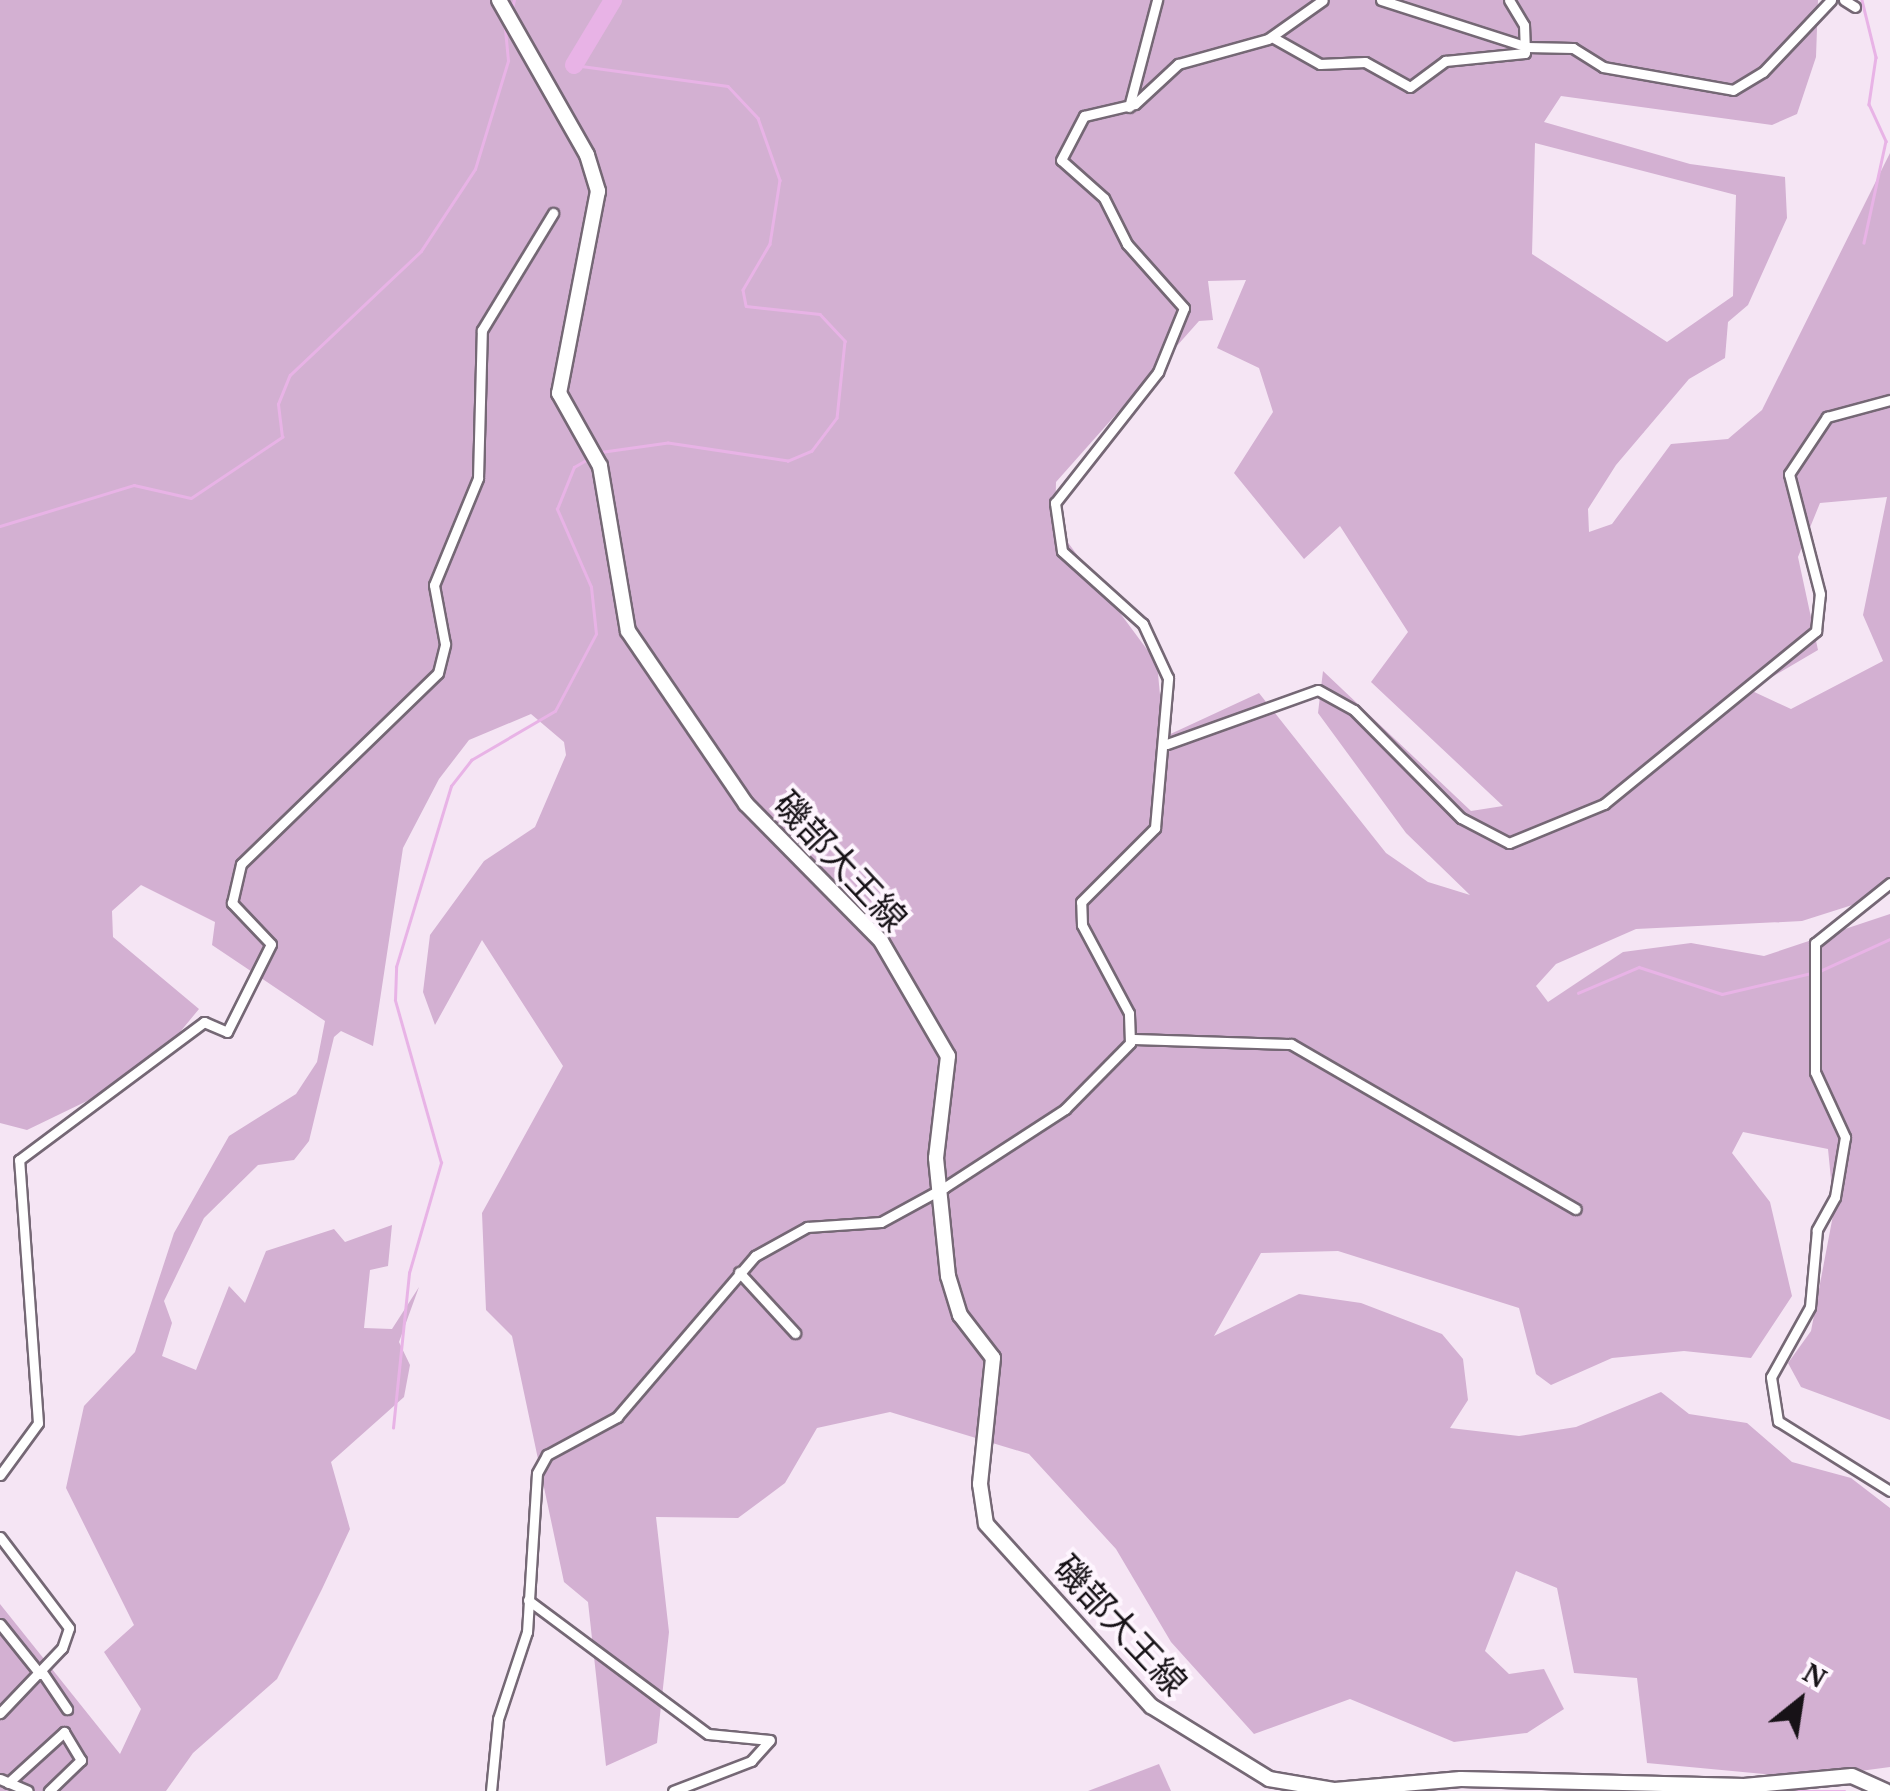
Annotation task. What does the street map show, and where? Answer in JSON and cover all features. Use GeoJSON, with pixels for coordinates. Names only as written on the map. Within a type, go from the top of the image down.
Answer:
{"type":"FeatureCollection","features":[{"type":"Feature","properties":{"kind":"main road","name":"磯部大王線"},"geometry":{"type":"LineString","coordinates":[[504,10],[587,155],[598,192],[559,392],[595,454],[634,646],[746,804],[881,941],[948,1056],[936,1158],[944,1187],[948,1276],[960,1314],[993,1358],[980,1484],[986,1524],[1166,1718],[1269,1778],[1335,1790],[1461,1779],[1744,1786],[1852,1776],[1886,1791]]}},
{"type":"Feature","properties":{"kind":"street"},"geometry":{"type":"LineString","coordinates":[[1129,106],[1157,0]]}},
{"type":"Feature","properties":{"kind":"street"},"geometry":{"type":"LineString","coordinates":[[490,1791],[528,1600],[537,1473],[547,1455],[617,1417],[739,1272],[807,1227],[880,1222],[944,1187],[1065,1109],[1131,1039],[1130,1013],[1082,925],[1081,902],[1155,828],[1167,744],[1161,650],[1062,550],[1054,517],[1066,479],[1158,372],[1182,325],[1176,295],[1138,259],[1104,198],[1061,160],[1084,116],[1129,106],[1178,64],[1272,37],[1323,0]]}},
{"type":"Feature","properties":{"kind":"street"},"geometry":{"type":"LineString","coordinates":[[1381,0],[1528,47],[1573,48],[1603,66],[1733,90],[1763,72],[1832,0]]}},
{"type":"Feature","properties":{"kind":"street"},"geometry":{"type":"LineString","coordinates":[[1509,0],[1528,47]]}},
{"type":"Feature","properties":{"kind":"street"},"geometry":{"type":"LineString","coordinates":[[1844,0],[1855,7]]}},
{"type":"Feature","properties":{"kind":"street"},"geometry":{"type":"LineString","coordinates":[[1272,37],[1326,66],[1372,64],[1406,86],[1444,61],[1514,58],[1528,47]]}},
{"type":"Feature","properties":{"kind":"street"},"geometry":{"type":"LineString","coordinates":[[0,1475],[38,1423],[19,1160],[204,1022],[227,1032],[271,944],[232,903],[234,876],[438,673],[446,644],[434,586],[478,478],[482,330],[554,212]]}},
{"type":"Feature","properties":{"kind":"street"},"geometry":{"type":"LineString","coordinates":[[1167,744],[1318,690],[1354,710],[1461,818],[1509,842],[1604,804],[1816,632],[1820,594],[1789,474],[1827,417],[1890,400]]}},
{"type":"Feature","properties":{"kind":"street"},"geometry":{"type":"LineString","coordinates":[[1890,884],[1814,944],[1815,1072],[1846,1137],[1834,1197],[1816,1230],[1810,1306],[1772,1377],[1778,1420],[1890,1491]]}},
{"type":"Feature","properties":{"kind":"street"},"geometry":{"type":"LineString","coordinates":[[1131,1039],[1291,1044],[1576,1209]]}},
{"type":"Feature","properties":{"kind":"street"},"geometry":{"type":"LineString","coordinates":[[739,1272],[795,1333]]}},
{"type":"Feature","properties":{"kind":"street"},"geometry":{"type":"LineString","coordinates":[[0,1538],[69,1628],[41,1673],[0,1713]]}},
{"type":"Feature","properties":{"kind":"street"},"geometry":{"type":"LineString","coordinates":[[528,1600],[708,1734],[770,1740],[752,1761],[673,1791]]}},
{"type":"Feature","properties":{"kind":"street"},"geometry":{"type":"LineString","coordinates":[[2,1630],[41,1673],[67,1710]]}},
{"type":"Feature","properties":{"kind":"street"},"geometry":{"type":"LineString","coordinates":[[28,1791],[4,1781],[64,1732],[81,1760],[50,1791]]}},
{"type":"Feature","properties":{"kind":"shaded area"},"geometry":{"type":"Polygon","coordinates":[[[0,0],[1818,0],[1816,57],[1797,114],[1772,125],[1561,96],[1544,122],[1690,164],[1785,177],[1787,218],[1748,305],[1728,322],[1725,358],[1689,379],[1616,465],[1588,509],[1589,532],[1612,524],[1671,444],[1728,439],[1762,410],[1890,153],[1890,893],[1802,921],[1636,929],[1556,964],[1536,986],[1548,1002],[1623,952],[1691,943],[1764,956],[1890,914],[1890,1420],[1801,1387],[1788,1363],[1811,1331],[1834,1210],[1828,1149],[1743,1132],[1732,1153],[1770,1202],[1792,1296],[1751,1358],[1684,1351],[1612,1358],[1551,1385],[1536,1374],[1519,1308],[1338,1251],[1261,1253],[1214,1336],[1299,1294],[1361,1303],[1442,1334],[1463,1359],[1468,1400],[1450,1428],[1519,1436],[1576,1427],[1661,1392],[1689,1414],[1747,1423],[1792,1462],[1851,1478],[1890,1508],[1890,1767],[1808,1778],[1647,1763],[1637,1678],[1574,1673],[1557,1588],[1516,1571],[1485,1651],[1509,1674],[1544,1669],[1564,1709],[1527,1733],[1454,1742],[1350,1699],[1254,1734],[1171,1642],[1116,1549],[1029,1454],[890,1412],[817,1428],[785,1483],[738,1518],[656,1517],[669,1632],[657,1743],[606,1766],[588,1602],[564,1582],[512,1336],[486,1310],[482,1213],[563,1066],[482,940],[435,1025],[423,992],[430,935],[484,861],[535,827],[566,755],[564,742],[531,714],[469,740],[439,779],[403,848],[373,1046],[341,1031],[334,1037],[309,1141],[294,1160],[258,1165],[204,1218],[164,1301],[172,1323],[162,1356],[196,1370],[229,1286],[245,1303],[266,1251],[334,1229],[345,1242],[392,1225],[388,1266],[370,1270],[364,1328],[392,1329],[419,1287],[399,1342],[410,1365],[404,1397],[331,1462],[350,1529],[322,1589],[277,1679],[193,1753],[166,1791],[0,1791],[0,1604],[120,1754],[141,1709],[104,1652],[134,1625],[66,1488],[84,1406],[135,1352],[174,1233],[229,1136],[296,1094],[317,1062],[325,1021],[212,945],[215,922],[141,885],[112,911],[113,937],[199,1009],[147,1072],[27,1130],[0,1123],[0,0]],[[1535,143],[1532,254],[1667,342],[1733,296],[1736,195],[1535,143]],[[1246,280],[1208,281],[1213,320],[1199,321],[1056,482],[1055,525],[1157,663],[1164,737],[1259,693],[1386,853],[1428,882],[1470,895],[1406,833],[1318,713],[1323,671],[1471,811],[1503,806],[1371,682],[1408,632],[1340,526],[1304,559],[1234,473],[1273,412],[1259,368],[1217,348],[1246,280]],[[1887,497],[1820,503],[1798,557],[1818,650],[1750,690],[1791,709],[1883,661],[1863,615],[1887,497]]]}},
{"type":"Feature","properties":{"kind":"shaded area"},"geometry":{"type":"Polygon","coordinates":[[[1159,1764],[1171,1791],[1088,1791],[1159,1764]]]}},
{"type":"Feature","properties":{"kind":"waterway"},"geometry":{"type":"LineString","coordinates":[[512,8],[514,0]]}},
{"type":"Feature","properties":{"kind":"waterway"},"geometry":{"type":"LineString","coordinates":[[574,65],[613,0]]}},
{"type":"Feature","properties":{"kind":"waterway"},"geometry":{"type":"LineString","coordinates":[[1862,0],[1876,57],[1869,104],[1886,141],[1864,243]]}},
{"type":"Feature","properties":{"kind":"waterway"},"geometry":{"type":"LineString","coordinates":[[0,526],[134,485],[191,498],[282,437],[278,404],[290,375],[421,251],[475,169],[508,61],[504,19]]}},
{"type":"Feature","properties":{"kind":"waterway"},"geometry":{"type":"LineString","coordinates":[[574,65],[728,86],[758,118],[780,180],[770,244],[743,290],[746,306],[820,314],[845,341],[837,418],[812,451],[788,461],[668,443],[598,453]]}},
{"type":"Feature","properties":{"kind":"waterway"},"geometry":{"type":"LineString","coordinates":[[393,1428],[409,1273],[441,1163],[395,1000],[396,967],[451,786],[471,760],[555,711],[596,634],[591,587],[557,509],[574,467],[591,457]]}},
{"type":"Feature","properties":{"kind":"waterway"},"geometry":{"type":"LineString","coordinates":[[1578,993],[1639,967],[1722,994],[1820,971],[1890,939]]}},
{"type":"Feature","properties":{"kind":"waterway"},"geometry":{"type":"LineString","coordinates":[[1787,1791],[1845,1791]]}}]}
